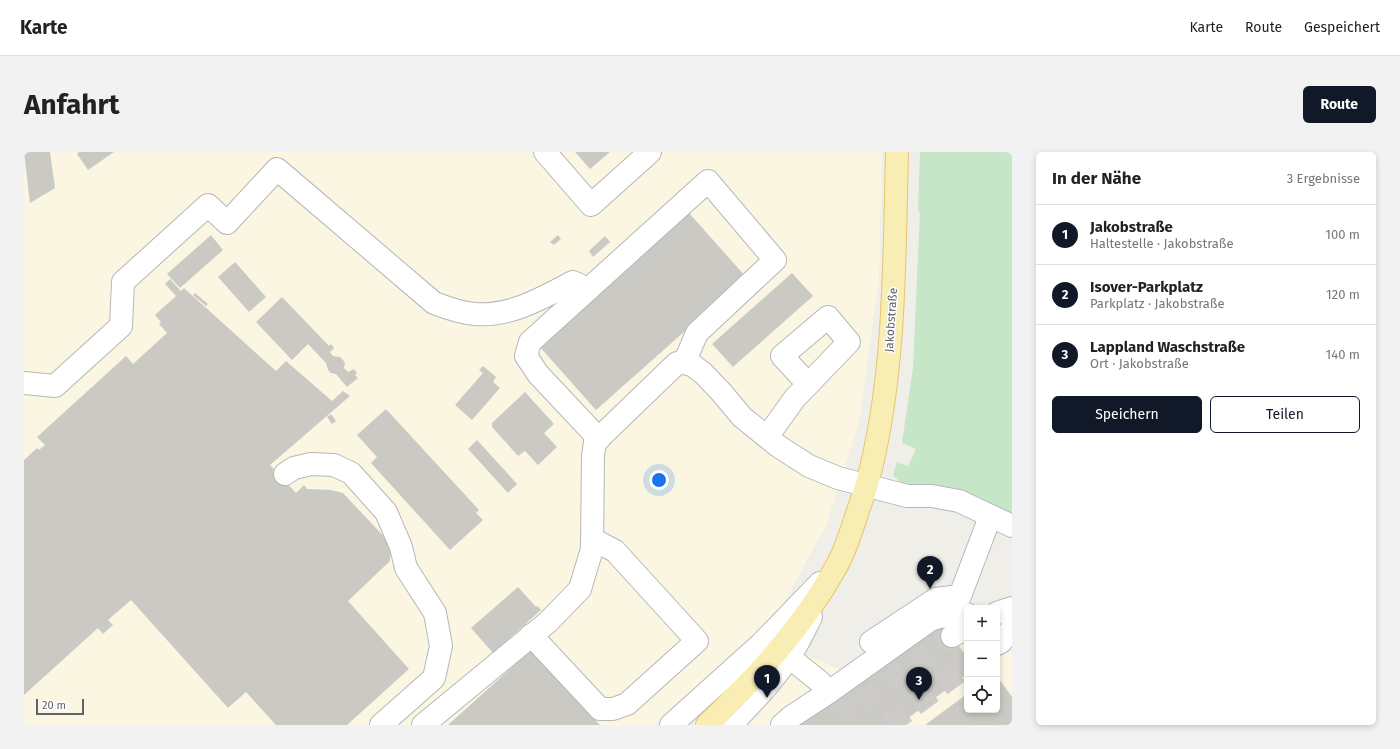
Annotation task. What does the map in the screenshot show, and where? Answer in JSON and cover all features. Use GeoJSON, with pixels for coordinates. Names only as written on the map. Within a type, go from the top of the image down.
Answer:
{"type":"FeatureCollection","features":[{"type":"Feature","properties":{"kind":"main road","name":"Jakobstraße"},"geometry":{"type":"LineString","coordinates":[[836,567],[867,486],[876,450],[887,372],[894,295],[897,152]]}},
{"type":"Feature","properties":{"kind":"main road"},"geometry":{"type":"LineString","coordinates":[[707,725],[780,649],[799,625],[836,567]]}},
{"type":"Feature","properties":{"kind":"street"},"geometry":{"type":"LineString","coordinates":[[545,152],[591,205],[650,152]]}},
{"type":"Feature","properties":{"kind":"street"},"geometry":{"type":"LineString","coordinates":[[24,383],[55,386],[121,326],[124,282],[208,205],[227,223],[277,170],[434,303],[454,310],[476,314],[504,313],[531,303],[573,282],[588,289]]}},
{"type":"Feature","properties":{"kind":"street"},"geometry":{"type":"LineString","coordinates":[[599,438],[538,374],[526,356],[530,342],[708,181],[775,260],[697,333],[684,363]]}},
{"type":"Feature","properties":{"kind":"street"},"geometry":{"type":"LineString","coordinates":[[423,725],[548,622],[580,589],[592,549],[593,456],[595,442],[677,363],[692,365],[703,373],[742,417],[778,446],[809,466],[838,478],[907,496],[932,496],[959,501],[990,517],[1012,526]]}},
{"type":"Feature","properties":{"kind":"street"},"geometry":{"type":"LineString","coordinates":[[767,437],[795,398],[808,384]]}},
{"type":"Feature","properties":{"kind":"street"},"geometry":{"type":"LineString","coordinates":[[285,474],[294,468],[311,464],[334,465],[351,473],[386,512],[401,547],[406,568],[435,613],[441,646],[434,678],[381,725]]}},
{"type":"Feature","properties":{"kind":"street"},"geometry":{"type":"LineString","coordinates":[[871,642],[936,599],[960,596],[990,517]]}},
{"type":"Feature","properties":{"kind":"street"},"geometry":{"type":"LineString","coordinates":[[532,635],[600,709],[613,709],[627,704],[697,641],[615,551],[592,539]]}},
{"type":"Feature","properties":{"kind":"street","name":"Jakobstraße"},"geometry":{"type":"LineString","coordinates":[[731,725],[758,697],[796,662],[800,641],[836,567]]}},
{"type":"Feature","properties":{"kind":"street","name":"Jakobstraße"},"geometry":{"type":"LineString","coordinates":[[671,725],[761,644],[836,567]]}},
{"type":"Feature","properties":{"kind":"street"},"geometry":{"type":"LineString","coordinates":[[1000,612],[1012,608]]}},
{"type":"Feature","properties":{"kind":"street"},"geometry":{"type":"LineString","coordinates":[[782,725],[791,717],[833,692],[930,620],[939,617],[964,614]]}},
{"type":"Feature","properties":{"kind":"street"},"geometry":{"type":"LineString","coordinates":[[1000,642],[1012,628]]}},
{"type":"Feature","properties":{"kind":"street"},"geometry":{"type":"LineString","coordinates":[[796,662],[833,692]]}},
{"type":"Feature","properties":{"kind":"shaded area"},"geometry":{"type":"Polygon","coordinates":[[[24,152],[882,152],[879,279],[859,423],[826,525],[778,614],[656,725],[24,725],[24,152]]]}},
{"type":"Feature","properties":{"kind":"shaded area"},"geometry":{"type":"Polygon","coordinates":[[[1012,596],[1012,725],[749,725],[773,698],[807,655],[836,668],[845,669],[959,605],[964,605],[964,713],[1000,713],[1000,605],[995,605],[1012,596]]]}},
{"type":"Feature","properties":{"kind":"green space"},"geometry":{"type":"Polygon","coordinates":[[[920,152],[1012,152],[1012,517],[904,485],[893,475],[897,462],[908,466],[916,449],[902,443],[913,367],[920,212],[918,211],[920,152]]]}},
{"type":"Feature","properties":{"kind":"building"},"geometry":{"type":"Polygon","coordinates":[[[24,152],[50,152],[55,188],[30,203],[24,152]]]}},
{"type":"Feature","properties":{"kind":"building"},"geometry":{"type":"Polygon","coordinates":[[[79,152],[114,152],[88,170],[77,154],[79,152]]]}},
{"type":"Feature","properties":{"kind":"building"},"geometry":{"type":"Polygon","coordinates":[[[575,152],[610,152],[590,169],[575,152]]]}},
{"type":"Feature","properties":{"kind":"building"},"geometry":{"type":"Polygon","coordinates":[[[689,213],[746,277],[596,410],[539,346],[689,213]]]}},
{"type":"Feature","properties":{"kind":"building"},"geometry":{"type":"Polygon","coordinates":[[[211,235],[223,250],[180,288],[167,274],[211,235]]]}},
{"type":"Feature","properties":{"kind":"building"},"geometry":{"type":"Polygon","coordinates":[[[558,235],[561,239],[554,245],[550,242],[558,235]]]}},
{"type":"Feature","properties":{"kind":"building"},"geometry":{"type":"Polygon","coordinates":[[[605,236],[610,242],[593,257],[589,251],[605,236]]]}},
{"type":"Feature","properties":{"kind":"building"},"geometry":{"type":"Polygon","coordinates":[[[235,262],[266,297],[249,312],[218,277],[235,262]]]}},
{"type":"Feature","properties":{"kind":"building"},"geometry":{"type":"Polygon","coordinates":[[[792,273],[813,296],[733,367],[712,344],[792,273]]]}},
{"type":"Feature","properties":{"kind":"building"},"geometry":{"type":"Polygon","coordinates":[[[170,279],[181,291],[184,288],[276,371],[286,361],[332,401],[343,391],[350,396],[270,465],[296,493],[304,485],[307,489],[331,490],[343,493],[391,544],[390,561],[348,601],[409,669],[347,725],[276,725],[246,692],[228,708],[131,600],[108,620],[113,625],[103,634],[98,628],[24,695],[24,460],[37,448],[39,450],[45,445],[37,437],[126,356],[133,364],[167,333],[159,324],[161,322],[155,315],[176,296],[165,284],[170,279]]]}},
{"type":"Feature","properties":{"kind":"building"},"geometry":{"type":"Polygon","coordinates":[[[195,293],[208,304],[206,306],[193,295],[195,293]]]}},
{"type":"Feature","properties":{"kind":"building"},"geometry":{"type":"Polygon","coordinates":[[[282,297],[329,346],[331,344],[334,348],[330,352],[333,356],[340,357],[343,360],[345,363],[344,368],[348,372],[354,369],[357,373],[355,375],[358,378],[347,387],[336,374],[331,373],[328,370],[326,363],[308,344],[292,360],[256,322],[282,297]]]}},
{"type":"Feature","properties":{"kind":"building"},"geometry":{"type":"Polygon","coordinates":[[[483,366],[496,377],[493,382],[500,388],[472,420],[455,405],[483,373],[479,370],[483,366]]]}},
{"type":"Feature","properties":{"kind":"building"},"geometry":{"type":"Polygon","coordinates":[[[525,392],[554,424],[544,433],[557,447],[538,465],[525,451],[518,456],[492,427],[492,423],[525,392]]]}},
{"type":"Feature","properties":{"kind":"building"},"geometry":{"type":"Polygon","coordinates":[[[386,409],[479,510],[476,513],[483,520],[450,550],[371,463],[377,457],[357,435],[386,409]]]}},
{"type":"Feature","properties":{"kind":"building"},"geometry":{"type":"Polygon","coordinates":[[[331,414],[336,421],[332,424],[327,417],[331,414]]]}},
{"type":"Feature","properties":{"kind":"building"},"geometry":{"type":"Polygon","coordinates":[[[477,440],[517,484],[508,493],[468,449],[477,440]]]}},
{"type":"Feature","properties":{"kind":"building"},"geometry":{"type":"Polygon","coordinates":[[[518,587],[536,607],[538,606],[541,610],[493,653],[471,628],[518,587]]]}},
{"type":"Feature","properties":{"kind":"building"},"geometry":{"type":"Polygon","coordinates":[[[943,624],[964,653],[964,676],[899,725],[797,725],[943,624]]]}},
{"type":"Feature","properties":{"kind":"building"},"geometry":{"type":"Polygon","coordinates":[[[532,649],[600,725],[448,725],[532,649]]]}},
{"type":"Feature","properties":{"kind":"building"},"geometry":{"type":"Polygon","coordinates":[[[1000,680],[1012,697],[1012,725],[925,725],[964,696],[964,713],[1000,713],[1000,680]]]}},
{"type":"Feature","properties":{"kind":"tunnel"},"geometry":{"type":"LineString","coordinates":[[837,696],[849,712],[952,636]]}},
{"type":"Feature","properties":{"kind":"tunnel"},"geometry":{"type":"LineString","coordinates":[[888,725],[964,668]]}},
{"type":"Feature","properties":{"kind":"place","name":"Isover-Parkplatz"},"geometry":{"type":"Point","coordinates":[930,589]}},
{"type":"Feature","properties":{"kind":"place","name":"Jakobstraße"},"geometry":{"type":"Point","coordinates":[767,698]}},
{"type":"Feature","properties":{"kind":"place","name":"Lappland Waschstraße"},"geometry":{"type":"Point","coordinates":[919,700]}}]}
